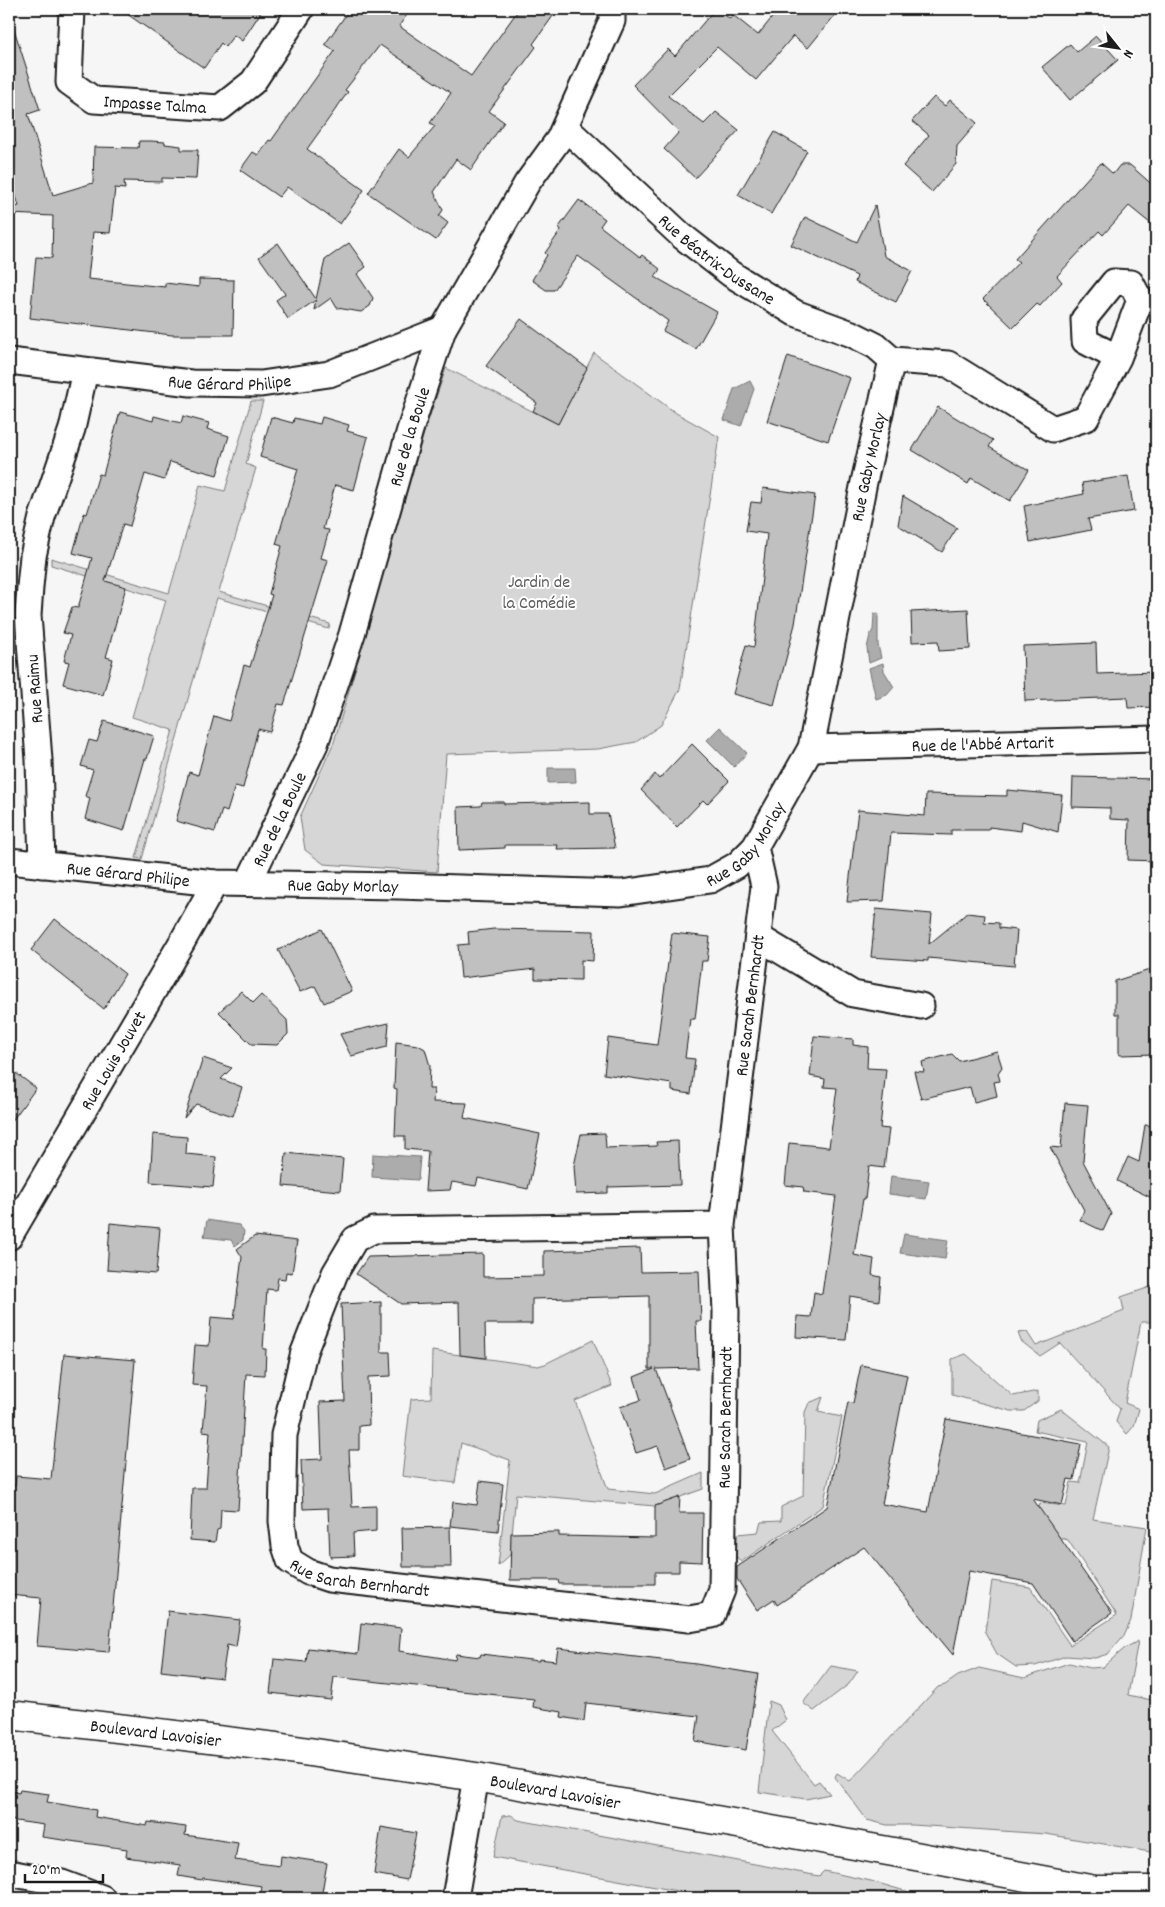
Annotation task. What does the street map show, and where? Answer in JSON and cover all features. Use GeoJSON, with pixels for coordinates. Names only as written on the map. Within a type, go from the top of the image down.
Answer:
{"type":"FeatureCollection","features":[{"type":"Feature","properties":{"kind":"main road","name":"Boulevard Lavoisier"},"geometry":{"type":"LineString","coordinates":[[10,1716],[276,1747],[476,1777],[902,1853],[1104,1894],[1156,1890]]}},
{"type":"Feature","properties":{"kind":"street","name":"Impasse Talma"},"geometry":{"type":"LineString","coordinates":[[72,9],[69,82],[94,100],[220,108],[254,82],[301,9]]}},
{"type":"Feature","properties":{"kind":"street","name":"Rue de la Boule"},"geometry":{"type":"LineString","coordinates":[[248,883],[315,744],[352,634],[410,430],[443,329],[527,183],[559,139],[612,21],[612,9]]}},
{"type":"Feature","properties":{"kind":"street","name":"Rue Béatrix-Dussane"},"geometry":{"type":"LineString","coordinates":[[565,127],[682,236],[731,274],[795,313],[852,334],[876,346],[892,360]]}},
{"type":"Feature","properties":{"kind":"street","name":"Rue Gérard Philipe"},"geometry":{"type":"LineString","coordinates":[[9,362],[191,383],[260,384],[329,374],[443,329]]}},
{"type":"Feature","properties":{"kind":"street"},"geometry":{"type":"LineString","coordinates":[[892,360],[948,364],[1052,430],[1086,418],[1118,358]]}},
{"type":"Feature","properties":{"kind":"street","name":"Rue Gaby Morlay"},"geometry":{"type":"LineString","coordinates":[[248,883],[621,893],[710,880],[737,865],[755,847],[811,748],[864,482],[892,360]]}},
{"type":"Feature","properties":{"kind":"street","name":"Rue Raimu"},"geometry":{"type":"LineString","coordinates":[[42,865],[39,760],[28,615],[30,588],[33,556],[42,517],[72,429],[85,371]]}},
{"type":"Feature","properties":{"kind":"street","name":"Rue de l'Abbé Artarit"},"geometry":{"type":"LineString","coordinates":[[811,748],[1156,739]]}},
{"type":"Feature","properties":{"kind":"street","name":"Rue Sarah Bernhardt"},"geometry":{"type":"LineString","coordinates":[[722,1225],[374,1230],[355,1239],[335,1273],[304,1352],[284,1435],[282,1521],[285,1546],[290,1561],[308,1572],[330,1579],[689,1619],[712,1615],[722,1590],[726,1312],[722,1225],[764,886],[755,847]]}},
{"type":"Feature","properties":{"kind":"street","name":"Rue Gérard Philipe"},"geometry":{"type":"LineString","coordinates":[[9,861],[214,883],[248,883]]}},
{"type":"Feature","properties":{"kind":"street","name":"Rue Louis Jouvet"},"geometry":{"type":"LineString","coordinates":[[9,1237],[18,1199],[182,942],[214,883]]}},
{"type":"Feature","properties":{"kind":"street"},"geometry":{"type":"LineString","coordinates":[[758,937],[853,994],[921,1006]]}},
{"type":"Feature","properties":{"kind":"street"},"geometry":{"type":"LineString","coordinates":[[455,1898],[476,1777]]}},
{"type":"Feature","properties":{"kind":"street"},"geometry":{"type":"LineString","coordinates":[[9,1874],[62,1883],[102,1898]]}},
{"type":"Feature","properties":{"kind":"green space","name":"Jardin de la Comédie"},"geometry":{"type":"Polygon","coordinates":[[[594,353],[676,413],[719,437],[680,689],[661,725],[636,742],[598,749],[446,754],[437,872],[324,864],[305,850],[300,817],[334,742],[424,433],[446,368],[558,424],[594,353]]]}},
{"type":"Feature","properties":{"kind":"green space"},"geometry":{"type":"Polygon","coordinates":[[[251,401],[263,401],[246,464],[256,468],[219,592],[330,624],[329,629],[217,598],[142,859],[136,858],[173,730],[132,717],[166,600],[51,565],[51,558],[169,593],[200,485],[225,491],[251,401]]]}},
{"type":"Feature","properties":{"kind":"green space"},"geometry":{"type":"Polygon","coordinates":[[[1156,1285],[1156,1322],[1141,1322],[1125,1403],[1139,1409],[1134,1426],[1127,1434],[1116,1422],[1120,1409],[1060,1343],[1040,1356],[1021,1341],[1018,1333],[1027,1332],[1036,1346],[1124,1311],[1121,1297],[1156,1285]]]}},
{"type":"Feature","properties":{"kind":"green space"},"geometry":{"type":"Polygon","coordinates":[[[593,1340],[612,1386],[575,1401],[608,1489],[655,1494],[703,1473],[703,1489],[655,1506],[516,1494],[510,1555],[498,1566],[510,1460],[461,1443],[455,1483],[402,1476],[411,1399],[431,1398],[432,1351],[538,1366],[593,1340]]]}},
{"type":"Feature","properties":{"kind":"green space"},"geometry":{"type":"Polygon","coordinates":[[[966,1354],[1013,1396],[1038,1391],[1038,1401],[1024,1411],[1011,1411],[952,1395],[952,1359],[966,1354]]]}},
{"type":"Feature","properties":{"kind":"green space"},"geometry":{"type":"Polygon","coordinates":[[[823,1397],[818,1412],[842,1417],[823,1506],[741,1562],[736,1556],[737,1534],[758,1532],[761,1522],[781,1521],[781,1507],[803,1496],[805,1412],[809,1403],[823,1397]]]}},
{"type":"Feature","properties":{"kind":"green space"},"geometry":{"type":"Polygon","coordinates":[[[1061,1409],[1109,1447],[1093,1519],[1147,1527],[1131,1620],[1125,1634],[1108,1654],[1095,1658],[1066,1656],[1035,1666],[1016,1667],[997,1654],[985,1632],[992,1581],[1030,1587],[1070,1645],[1117,1615],[1068,1540],[1034,1531],[1040,1503],[1066,1506],[1071,1482],[1080,1483],[1088,1442],[1035,1431],[1037,1420],[1061,1409]]]}},
{"type":"Feature","properties":{"kind":"green space"},"geometry":{"type":"Polygon","coordinates":[[[1138,1641],[1128,1695],[1156,1701],[1156,1853],[1046,1834],[887,1825],[867,1820],[835,1777],[837,1773],[850,1781],[938,1687],[945,1685],[958,1676],[979,1668],[1024,1678],[1069,1663],[1091,1668],[1103,1667],[1125,1648],[1138,1641]]]}},
{"type":"Feature","properties":{"kind":"green space"},"geometry":{"type":"Polygon","coordinates":[[[831,1666],[858,1671],[849,1684],[814,1711],[803,1703],[831,1666]]]}},
{"type":"Feature","properties":{"kind":"green space"},"geometry":{"type":"Polygon","coordinates":[[[769,1701],[779,1705],[786,1720],[772,1731],[814,1784],[819,1781],[830,1794],[806,1799],[759,1792],[769,1701]]]}},
{"type":"Feature","properties":{"kind":"green space"},"geometry":{"type":"Polygon","coordinates":[[[511,1815],[518,1820],[819,1876],[824,1871],[871,1881],[929,1898],[715,1898],[493,1857],[502,1816],[511,1815]]]}},
{"type":"Feature","properties":{"kind":"shaded area"},"geometry":{"type":"Polygon","coordinates":[[[750,381],[754,389],[741,426],[724,420],[734,389],[750,381]]]}},
{"type":"Feature","properties":{"kind":"shaded area"},"geometry":{"type":"Polygon","coordinates":[[[874,614],[878,614],[878,645],[881,658],[869,663],[867,648],[873,630],[874,614]]]}},
{"type":"Feature","properties":{"kind":"shaded area"},"geometry":{"type":"Polygon","coordinates":[[[883,663],[884,671],[894,687],[887,695],[876,699],[869,668],[883,663]]]}},
{"type":"Feature","properties":{"kind":"shaded area"},"geometry":{"type":"Polygon","coordinates":[[[720,727],[747,753],[734,767],[707,740],[720,727]]]}},
{"type":"Feature","properties":{"kind":"shaded area"},"geometry":{"type":"Polygon","coordinates":[[[548,768],[575,768],[576,782],[548,783],[548,768]]]}},
{"type":"Feature","properties":{"kind":"shaded area"},"geometry":{"type":"Polygon","coordinates":[[[373,1154],[420,1157],[418,1180],[372,1177],[373,1154]]]}},
{"type":"Feature","properties":{"kind":"shaded area"},"geometry":{"type":"Polygon","coordinates":[[[891,1176],[929,1181],[926,1199],[889,1194],[891,1176]]]}},
{"type":"Feature","properties":{"kind":"shaded area"},"geometry":{"type":"Polygon","coordinates":[[[207,1220],[239,1225],[244,1231],[243,1240],[235,1246],[231,1240],[204,1237],[207,1220]]]}},
{"type":"Feature","properties":{"kind":"shaded area"},"geometry":{"type":"Polygon","coordinates":[[[904,1234],[948,1240],[945,1259],[900,1253],[904,1234]]]}},
{"type":"Feature","properties":{"kind":"building"},"geometry":{"type":"Polygon","coordinates":[[[120,9],[263,9],[242,41],[234,35],[225,47],[221,43],[204,68],[120,9]]]}},
{"type":"Feature","properties":{"kind":"building"},"geometry":{"type":"Polygon","coordinates":[[[350,9],[411,9],[399,26],[471,76],[519,9],[558,9],[533,44],[536,47],[489,111],[504,122],[471,170],[456,159],[434,192],[443,210],[439,216],[448,223],[436,240],[368,193],[399,149],[409,157],[435,126],[430,123],[451,93],[380,45],[345,90],[348,92],[307,149],[364,190],[340,224],[287,187],[279,197],[240,170],[253,152],[258,155],[269,140],[271,141],[335,51],[325,44],[350,9]]]}},
{"type":"Feature","properties":{"kind":"building"},"geometry":{"type":"Polygon","coordinates":[[[715,9],[730,19],[733,15],[758,35],[779,9],[840,9],[808,48],[793,36],[756,80],[717,47],[668,96],[704,124],[716,112],[739,130],[695,178],[664,149],[679,132],[633,85],[668,49],[675,56],[715,9]]]}},
{"type":"Feature","properties":{"kind":"building"},"geometry":{"type":"Polygon","coordinates":[[[13,26],[40,110],[28,114],[53,195],[93,183],[94,147],[138,148],[139,141],[151,141],[181,146],[181,150],[198,150],[196,179],[162,178],[162,182],[124,181],[125,189],[115,188],[110,233],[93,232],[88,279],[165,287],[165,283],[199,287],[199,279],[234,280],[233,335],[172,335],[30,318],[36,257],[52,258],[53,216],[9,214],[9,209],[19,206],[9,174],[9,27],[13,26]]]}},
{"type":"Feature","properties":{"kind":"building"},"geometry":{"type":"Polygon","coordinates":[[[1096,36],[1118,60],[1070,100],[1042,67],[1070,44],[1077,52],[1096,36]]]}},
{"type":"Feature","properties":{"kind":"building"},"geometry":{"type":"Polygon","coordinates":[[[934,97],[945,106],[950,100],[977,123],[957,146],[956,164],[932,192],[903,166],[929,135],[912,121],[934,97]]]}},
{"type":"Feature","properties":{"kind":"building"},"geometry":{"type":"Polygon","coordinates":[[[775,132],[807,151],[771,214],[738,195],[775,132]]]}},
{"type":"Feature","properties":{"kind":"building"},"geometry":{"type":"Polygon","coordinates":[[[1101,163],[1113,174],[1120,165],[1130,165],[1156,188],[1156,228],[1129,206],[1103,235],[1099,231],[1057,276],[1062,282],[1040,306],[1037,304],[1013,328],[983,299],[1019,262],[1015,259],[1101,163]]]}},
{"type":"Feature","properties":{"kind":"building"},"geometry":{"type":"Polygon","coordinates":[[[579,200],[605,219],[600,226],[640,257],[642,255],[660,269],[655,277],[717,312],[696,349],[663,331],[668,321],[578,256],[554,290],[546,290],[532,280],[547,255],[545,253],[561,230],[559,227],[579,200]]]}},
{"type":"Feature","properties":{"kind":"building"},"geometry":{"type":"Polygon","coordinates":[[[875,205],[884,256],[912,271],[896,302],[855,282],[857,276],[791,245],[805,217],[857,242],[875,205]]]}},
{"type":"Feature","properties":{"kind":"building"},"geometry":{"type":"Polygon","coordinates":[[[278,243],[316,299],[325,260],[349,243],[366,267],[357,274],[373,298],[370,306],[361,312],[337,308],[331,298],[314,310],[316,300],[288,319],[276,300],[285,294],[259,257],[278,243]]]}},
{"type":"Feature","properties":{"kind":"building"},"geometry":{"type":"Polygon","coordinates":[[[521,319],[587,368],[558,424],[533,411],[537,403],[486,366],[521,319]]]}},
{"type":"Feature","properties":{"kind":"building"},"geometry":{"type":"Polygon","coordinates":[[[788,356],[850,378],[828,441],[767,421],[788,356]]]}},
{"type":"Feature","properties":{"kind":"building"},"geometry":{"type":"Polygon","coordinates":[[[938,407],[993,440],[989,447],[1029,470],[1010,501],[971,478],[968,484],[912,450],[938,407]]]}},
{"type":"Feature","properties":{"kind":"building"},"geometry":{"type":"Polygon","coordinates":[[[120,412],[153,421],[154,416],[181,423],[183,416],[209,423],[207,429],[229,436],[217,475],[170,462],[164,480],[145,474],[130,526],[123,524],[105,581],[126,587],[106,657],[113,659],[103,695],[63,684],[69,662],[64,661],[71,635],[63,633],[72,607],[78,608],[92,558],[73,553],[84,513],[87,514],[99,474],[103,475],[120,412]]]}},
{"type":"Feature","properties":{"kind":"building"},"geometry":{"type":"Polygon","coordinates":[[[271,417],[293,423],[294,418],[320,424],[322,417],[349,425],[347,431],[368,437],[354,490],[335,485],[323,529],[329,530],[321,558],[328,560],[284,705],[278,704],[270,732],[258,729],[243,788],[235,786],[227,812],[222,810],[215,832],[176,821],[189,772],[198,775],[214,716],[229,721],[244,665],[250,667],[272,595],[269,594],[282,546],[276,544],[298,469],[260,457],[271,417]]]}},
{"type":"Feature","properties":{"kind":"building"},"geometry":{"type":"Polygon","coordinates":[[[1128,476],[1134,511],[1088,519],[1091,530],[1030,542],[1024,506],[1084,494],[1082,483],[1128,476]]]}},
{"type":"Feature","properties":{"kind":"building"},"geometry":{"type":"Polygon","coordinates":[[[763,488],[815,495],[795,624],[774,705],[733,694],[746,645],[754,647],[767,534],[746,531],[751,502],[761,503],[763,488]]]}},
{"type":"Feature","properties":{"kind":"building"},"geometry":{"type":"Polygon","coordinates":[[[903,496],[957,528],[942,552],[898,525],[903,496]]]}},
{"type":"Feature","properties":{"kind":"building"},"geometry":{"type":"Polygon","coordinates":[[[968,609],[970,649],[939,651],[938,641],[912,642],[911,612],[968,609]]]}},
{"type":"Feature","properties":{"kind":"building"},"geometry":{"type":"Polygon","coordinates":[[[1096,643],[1097,674],[1156,672],[1155,707],[1128,708],[1127,697],[1025,701],[1023,646],[1096,643]]]}},
{"type":"Feature","properties":{"kind":"building"},"geometry":{"type":"Polygon","coordinates":[[[104,721],[154,736],[147,759],[145,759],[124,831],[85,819],[90,798],[85,796],[93,770],[81,766],[89,740],[97,742],[104,721]]]}},
{"type":"Feature","properties":{"kind":"building"},"geometry":{"type":"Polygon","coordinates":[[[692,744],[729,781],[707,804],[703,800],[677,827],[641,790],[655,774],[659,779],[692,744]]]}},
{"type":"Feature","properties":{"kind":"building"},"geometry":{"type":"Polygon","coordinates":[[[1073,777],[1156,779],[1156,861],[1128,860],[1129,820],[1110,819],[1110,808],[1072,807],[1073,777]]]}},
{"type":"Feature","properties":{"kind":"building"},"geometry":{"type":"Polygon","coordinates":[[[1007,790],[1062,795],[1058,832],[1022,821],[1021,831],[989,827],[989,830],[951,830],[951,835],[891,833],[884,901],[847,902],[858,810],[925,816],[926,794],[1007,796],[1007,790]]]}},
{"type":"Feature","properties":{"kind":"building"},"geometry":{"type":"Polygon","coordinates":[[[482,802],[504,802],[504,804],[590,802],[590,814],[608,814],[615,848],[557,849],[558,845],[505,845],[505,848],[459,850],[458,807],[481,806],[482,802]]]}},
{"type":"Feature","properties":{"kind":"building"},"geometry":{"type":"Polygon","coordinates":[[[876,909],[932,914],[929,944],[967,913],[985,915],[984,922],[999,923],[999,928],[1017,930],[1014,966],[928,958],[928,961],[871,957],[876,909]]]}},
{"type":"Feature","properties":{"kind":"building"},"geometry":{"type":"Polygon","coordinates":[[[55,919],[125,974],[104,1009],[31,950],[55,919]]]}},
{"type":"Feature","properties":{"kind":"building"},"geometry":{"type":"Polygon","coordinates":[[[322,929],[352,991],[324,1003],[315,986],[300,992],[278,950],[322,929]]]}},
{"type":"Feature","properties":{"kind":"building"},"geometry":{"type":"Polygon","coordinates":[[[494,929],[594,931],[593,961],[581,960],[581,980],[535,979],[535,969],[461,978],[458,945],[469,944],[468,932],[494,929]]]}},
{"type":"Feature","properties":{"kind":"building"},"geometry":{"type":"Polygon","coordinates":[[[672,933],[710,937],[707,961],[702,961],[695,1019],[690,1019],[685,1058],[695,1059],[691,1094],[672,1091],[672,1084],[604,1074],[608,1038],[657,1045],[672,933]]]}},
{"type":"Feature","properties":{"kind":"building"},"geometry":{"type":"Polygon","coordinates":[[[1156,968],[1156,1054],[1119,1055],[1119,1014],[1115,1014],[1115,981],[1156,968]]]}},
{"type":"Feature","properties":{"kind":"building"},"geometry":{"type":"Polygon","coordinates":[[[241,991],[253,1003],[261,995],[287,1020],[288,1034],[277,1045],[251,1044],[219,1012],[241,991]]]}},
{"type":"Feature","properties":{"kind":"building"},"geometry":{"type":"Polygon","coordinates":[[[389,1023],[387,1047],[351,1056],[340,1034],[389,1023]]]}},
{"type":"Feature","properties":{"kind":"building"},"geometry":{"type":"Polygon","coordinates":[[[814,1036],[853,1039],[853,1045],[868,1047],[867,1068],[886,1069],[880,1128],[889,1129],[884,1168],[869,1166],[865,1199],[863,1199],[854,1255],[874,1259],[872,1275],[881,1277],[879,1301],[850,1296],[846,1340],[796,1337],[797,1316],[811,1317],[814,1292],[822,1294],[836,1196],[804,1192],[803,1187],[785,1185],[789,1143],[829,1147],[837,1088],[824,1087],[825,1079],[810,1076],[814,1036]]]}},
{"type":"Feature","properties":{"kind":"building"},"geometry":{"type":"Polygon","coordinates":[[[396,1042],[418,1045],[425,1049],[430,1066],[429,1089],[434,1089],[433,1102],[467,1103],[464,1118],[540,1134],[528,1189],[478,1178],[476,1186],[452,1182],[450,1190],[425,1191],[428,1151],[405,1149],[405,1136],[395,1136],[397,1089],[394,1088],[396,1042]]]}},
{"type":"Feature","properties":{"kind":"building"},"geometry":{"type":"Polygon","coordinates":[[[997,1051],[1002,1067],[998,1073],[1000,1081],[994,1082],[997,1096],[974,1102],[970,1087],[921,1099],[914,1071],[924,1072],[922,1062],[952,1054],[959,1061],[997,1051]]]}},
{"type":"Feature","properties":{"kind":"building"},"geometry":{"type":"Polygon","coordinates":[[[203,1058],[232,1068],[221,1079],[242,1087],[233,1116],[196,1104],[184,1118],[203,1058]]]}},
{"type":"Feature","properties":{"kind":"building"},"geometry":{"type":"Polygon","coordinates":[[[9,1068],[36,1088],[9,1125],[9,1068]]]}},
{"type":"Feature","properties":{"kind":"building"},"geometry":{"type":"Polygon","coordinates":[[[1065,1103],[1088,1105],[1083,1161],[1111,1214],[1103,1231],[1080,1220],[1084,1210],[1050,1147],[1061,1148],[1065,1103]]]}},
{"type":"Feature","properties":{"kind":"building"},"geometry":{"type":"Polygon","coordinates":[[[1145,1125],[1156,1126],[1156,1200],[1117,1181],[1128,1157],[1139,1162],[1145,1125]]]}},
{"type":"Feature","properties":{"kind":"building"},"geometry":{"type":"Polygon","coordinates":[[[605,1133],[606,1148],[657,1146],[656,1142],[678,1141],[680,1185],[608,1187],[608,1193],[576,1194],[574,1166],[581,1134],[605,1133]]]}},
{"type":"Feature","properties":{"kind":"building"},"geometry":{"type":"Polygon","coordinates":[[[153,1134],[187,1137],[186,1154],[216,1157],[213,1187],[150,1182],[153,1134]]]}},
{"type":"Feature","properties":{"kind":"building"},"geometry":{"type":"Polygon","coordinates":[[[286,1153],[343,1159],[340,1191],[283,1186],[286,1153]]]}},
{"type":"Feature","properties":{"kind":"building"},"geometry":{"type":"Polygon","coordinates":[[[110,1223],[160,1228],[156,1274],[107,1270],[110,1223]]]}},
{"type":"Feature","properties":{"kind":"building"},"geometry":{"type":"Polygon","coordinates":[[[255,1236],[297,1241],[292,1273],[286,1272],[285,1279],[278,1278],[276,1290],[267,1289],[263,1349],[266,1349],[265,1375],[246,1374],[238,1510],[221,1509],[220,1529],[217,1530],[215,1542],[190,1540],[192,1488],[206,1488],[210,1432],[203,1431],[207,1386],[192,1385],[195,1345],[209,1346],[211,1317],[234,1319],[242,1257],[237,1249],[255,1236]]]}},
{"type":"Feature","properties":{"kind":"building"},"geometry":{"type":"Polygon","coordinates":[[[640,1248],[641,1272],[699,1271],[701,1321],[696,1321],[698,1368],[656,1369],[690,1459],[666,1468],[658,1446],[636,1453],[620,1407],[641,1400],[634,1377],[654,1369],[649,1369],[649,1296],[532,1299],[532,1324],[485,1324],[486,1358],[460,1355],[459,1302],[401,1304],[356,1274],[368,1257],[483,1254],[483,1277],[544,1276],[544,1251],[640,1248]]]}},
{"type":"Feature","properties":{"kind":"building"},"geometry":{"type":"Polygon","coordinates":[[[381,1302],[381,1352],[390,1352],[391,1376],[368,1377],[369,1425],[359,1426],[359,1450],[349,1450],[352,1507],[376,1506],[376,1531],[353,1533],[354,1556],[330,1557],[328,1508],[303,1509],[301,1460],[322,1459],[320,1402],[345,1401],[341,1304],[381,1302]]]}},
{"type":"Feature","properties":{"kind":"building"},"geometry":{"type":"Polygon","coordinates":[[[64,1354],[135,1360],[109,1652],[37,1646],[41,1598],[9,1595],[9,1486],[15,1486],[16,1476],[51,1479],[64,1354]]]}},
{"type":"Feature","properties":{"kind":"building"},"geometry":{"type":"Polygon","coordinates":[[[861,1365],[907,1375],[882,1504],[928,1512],[946,1419],[1081,1444],[1074,1480],[1068,1479],[1062,1505],[1033,1499],[1112,1613],[1072,1641],[1033,1583],[969,1571],[953,1655],[864,1547],[777,1605],[774,1599],[757,1610],[737,1579],[737,1567],[827,1507],[848,1402],[853,1403],[861,1365]]]}},
{"type":"Feature","properties":{"kind":"building"},"geometry":{"type":"Polygon","coordinates":[[[480,1481],[503,1484],[498,1531],[450,1526],[453,1502],[477,1505],[480,1481]]]}},
{"type":"Feature","properties":{"kind":"building"},"geometry":{"type":"Polygon","coordinates":[[[680,1497],[679,1513],[703,1513],[702,1562],[679,1561],[679,1572],[655,1572],[655,1584],[559,1584],[558,1580],[510,1580],[511,1533],[559,1532],[559,1536],[655,1538],[655,1506],[680,1497]]]}},
{"type":"Feature","properties":{"kind":"building"},"geometry":{"type":"Polygon","coordinates":[[[450,1527],[451,1567],[403,1567],[402,1528],[450,1527]]]}},
{"type":"Feature","properties":{"kind":"building"},"geometry":{"type":"Polygon","coordinates":[[[168,1611],[240,1620],[236,1647],[227,1645],[222,1678],[161,1671],[168,1611]]]}},
{"type":"Feature","properties":{"kind":"building"},"geometry":{"type":"Polygon","coordinates":[[[361,1623],[401,1628],[399,1651],[455,1660],[456,1654],[480,1657],[481,1654],[539,1661],[539,1659],[556,1661],[558,1648],[696,1664],[758,1674],[746,1750],[695,1741],[699,1716],[586,1703],[584,1721],[561,1717],[562,1712],[533,1707],[534,1699],[334,1677],[331,1700],[270,1693],[274,1659],[306,1662],[308,1648],[358,1654],[361,1623]]]}},
{"type":"Feature","properties":{"kind":"building"},"geometry":{"type":"Polygon","coordinates":[[[20,1790],[49,1794],[47,1802],[96,1810],[95,1817],[147,1826],[148,1822],[186,1827],[185,1835],[238,1843],[235,1860],[280,1866],[281,1856],[327,1863],[321,1898],[260,1898],[262,1886],[178,1876],[180,1865],[126,1857],[127,1849],[42,1837],[44,1825],[9,1820],[9,1791],[19,1793],[20,1790]]]}},
{"type":"Feature","properties":{"kind":"building"},"geometry":{"type":"Polygon","coordinates":[[[381,1827],[416,1833],[407,1880],[374,1874],[381,1827]]]}}]}
